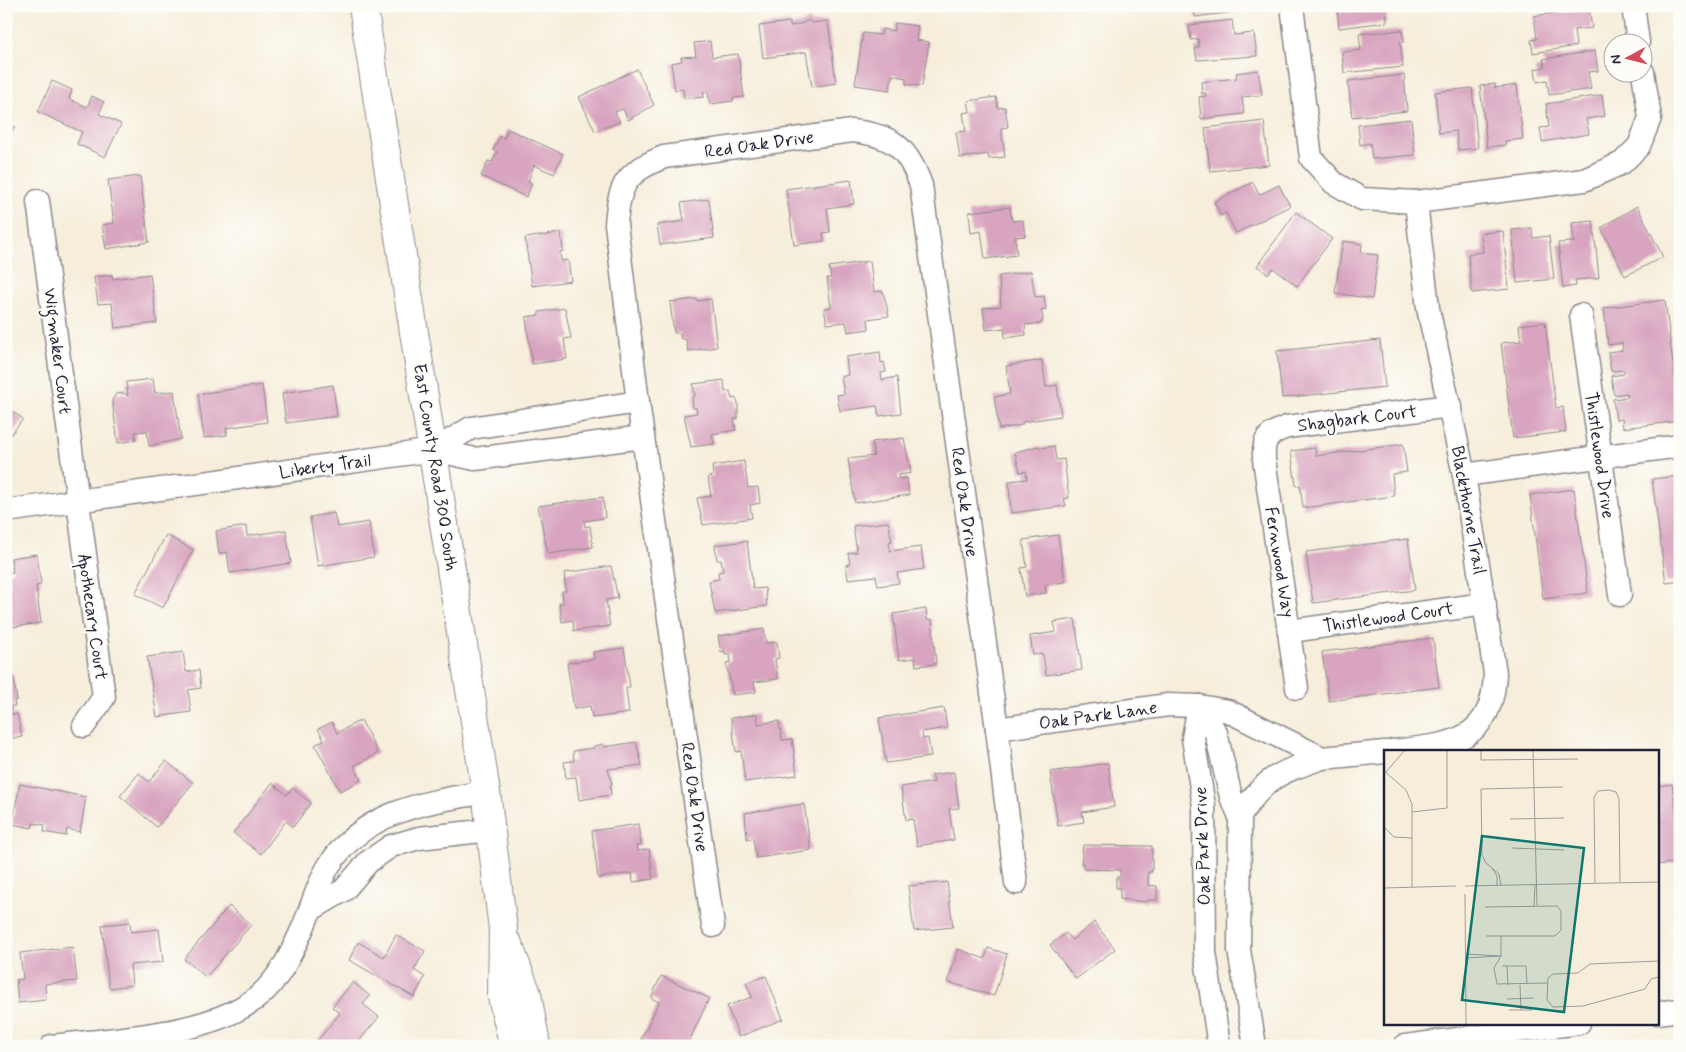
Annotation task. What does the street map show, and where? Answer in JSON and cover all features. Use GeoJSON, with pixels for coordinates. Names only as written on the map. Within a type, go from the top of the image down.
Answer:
{"type":"FeatureCollection","features":[{"type":"Feature","properties":{"kind":"street","name":"East County Road 300 South"},"geometry":{"type":"LineString","coordinates":[[363,6],[434,450],[486,792],[502,929],[502,997],[514,1046]]}},
{"type":"Feature","properties":{"kind":"street"},"geometry":{"type":"LineString","coordinates":[[1292,6],[1311,158],[1334,183],[1362,199],[1416,202],[1584,180],[1622,163],[1639,146],[1650,118],[1645,82]]}},
{"type":"Feature","properties":{"kind":"street"},"geometry":{"type":"LineString","coordinates":[[1633,6],[1637,32]]}},
{"type":"Feature","properties":{"kind":"street","name":"Red Oak Drive"},"geometry":{"type":"LineString","coordinates":[[713,926],[638,402],[616,224],[618,200],[626,181],[642,166],[664,157],[852,131],[875,133],[899,146],[912,160],[921,185],[997,729],[1016,883]]}},
{"type":"Feature","properties":{"kind":"street","name":"Wigmaker Court"},"geometry":{"type":"LineString","coordinates":[[38,201],[78,501]]}},
{"type":"Feature","properties":{"kind":"street","name":"Blackthorne Trail"},"geometry":{"type":"LineString","coordinates":[[1400,750],[1443,745],[1467,736],[1486,716],[1494,693],[1495,673],[1464,476],[1428,308],[1416,202]]}},
{"type":"Feature","properties":{"kind":"street","name":"Thistlewood Drive"},"geometry":{"type":"LineString","coordinates":[[1581,315],[1620,595]]}},
{"type":"Feature","properties":{"kind":"street","name":"Liberty Trail"},"geometry":{"type":"LineString","coordinates":[[6,511],[434,450],[471,428],[638,402]]}},
{"type":"Feature","properties":{"kind":"street","name":"Shagbark Court"},"geometry":{"type":"LineString","coordinates":[[1266,438],[1287,427],[1450,406]]}},
{"type":"Feature","properties":{"kind":"street"},"geometry":{"type":"LineString","coordinates":[[434,450],[475,459],[643,437]]}},
{"type":"Feature","properties":{"kind":"street","name":"Fernwood Way"},"geometry":{"type":"LineString","coordinates":[[1266,438],[1263,446],[1264,459],[1297,688]]}},
{"type":"Feature","properties":{"kind":"street"},"geometry":{"type":"LineString","coordinates":[[1464,476],[1680,446]]}},
{"type":"Feature","properties":{"kind":"street","name":"Apothecary Court"},"geometry":{"type":"LineString","coordinates":[[78,501],[104,697],[84,726]]}},
{"type":"Feature","properties":{"kind":"street","name":"Thistlewood Court"},"geometry":{"type":"LineString","coordinates":[[1290,631],[1485,604]]}},
{"type":"Feature","properties":{"kind":"street","name":"Oak Park Lane"},"geometry":{"type":"LineString","coordinates":[[997,729],[1168,705],[1199,706]]}},
{"type":"Feature","properties":{"kind":"street"},"geometry":{"type":"LineString","coordinates":[[1199,706],[1228,710],[1322,758]]}},
{"type":"Feature","properties":{"kind":"street","name":"Oak Park Drive"},"geometry":{"type":"LineString","coordinates":[[1199,706],[1216,733],[1231,797],[1240,816],[1239,950],[1255,1046]]}},
{"type":"Feature","properties":{"kind":"street","name":"Oak Park Drive"},"geometry":{"type":"LineString","coordinates":[[1199,706],[1193,738],[1204,806],[1205,952],[1219,1046]]}},
{"type":"Feature","properties":{"kind":"street"},"geometry":{"type":"LineString","coordinates":[[1240,816],[1254,794],[1265,783],[1285,771],[1322,758],[1384,752]]}},
{"type":"Feature","properties":{"kind":"street"},"geometry":{"type":"LineString","coordinates":[[52,1046],[193,1027],[239,1009],[259,996],[287,963],[312,909],[319,886],[331,863],[367,826],[398,811],[431,801],[486,792]]}},
{"type":"Feature","properties":{"kind":"street"},"geometry":{"type":"LineString","coordinates":[[312,909],[344,890],[368,862],[391,846],[419,838],[490,830]]}},
{"type":"Feature","properties":{"kind":"street","name":"East County Road 300 South"},"geometry":{"type":"LineString","coordinates":[[502,929],[527,994],[536,1046]]}},
{"type":"Feature","properties":{"kind":"street"},"geometry":{"type":"LineString","coordinates":[[1658,1013],[1680,1010]]}},
{"type":"Feature","properties":{"kind":"street"},"geometry":{"type":"LineString","coordinates":[[1405,1046],[1571,1024]]}},
{"type":"Feature","properties":{"kind":"building"},"geometry":{"type":"Polygon","coordinates":[[[1194,6],[1249,6],[1250,10],[1195,17],[1194,6]]]}},
{"type":"Feature","properties":{"kind":"building"},"geometry":{"type":"Polygon","coordinates":[[[1343,6],[1386,6],[1387,22],[1339,28],[1337,9],[1344,9],[1343,6]]]}},
{"type":"Feature","properties":{"kind":"building"},"geometry":{"type":"Polygon","coordinates":[[[1589,8],[1592,28],[1574,30],[1576,46],[1533,53],[1531,40],[1537,39],[1534,16],[1589,8]]]}},
{"type":"Feature","properties":{"kind":"building"},"geometry":{"type":"Polygon","coordinates":[[[809,20],[811,23],[828,21],[836,83],[812,87],[806,52],[763,58],[759,26],[790,22],[790,26],[809,20]]]}},
{"type":"Feature","properties":{"kind":"building"},"geometry":{"type":"Polygon","coordinates":[[[1232,20],[1234,35],[1254,33],[1257,56],[1197,60],[1195,48],[1199,47],[1198,39],[1191,40],[1189,25],[1232,20]]]}},
{"type":"Feature","properties":{"kind":"building"},"geometry":{"type":"Polygon","coordinates":[[[895,23],[918,26],[916,40],[929,42],[922,86],[906,84],[906,78],[892,75],[890,90],[855,85],[863,33],[881,35],[882,29],[894,31],[895,23]]]}},
{"type":"Feature","properties":{"kind":"building"},"geometry":{"type":"Polygon","coordinates":[[[1402,30],[1404,42],[1400,42],[1403,67],[1344,73],[1342,52],[1361,50],[1359,34],[1402,30]]]}},
{"type":"Feature","properties":{"kind":"building"},"geometry":{"type":"Polygon","coordinates":[[[710,41],[712,57],[738,54],[744,97],[733,98],[733,101],[710,104],[708,92],[703,92],[704,97],[684,99],[683,89],[675,90],[671,63],[682,61],[681,57],[696,56],[694,43],[710,41]]]}},
{"type":"Feature","properties":{"kind":"building"},"geometry":{"type":"Polygon","coordinates":[[[1595,51],[1598,71],[1588,72],[1591,89],[1549,95],[1547,80],[1537,82],[1535,69],[1545,67],[1543,59],[1595,51]]]}},
{"type":"Feature","properties":{"kind":"building"},"geometry":{"type":"Polygon","coordinates":[[[637,69],[654,105],[628,120],[623,109],[615,112],[620,122],[595,131],[579,97],[637,69]]]}},
{"type":"Feature","properties":{"kind":"building"},"geometry":{"type":"Polygon","coordinates":[[[1258,70],[1262,95],[1242,97],[1244,114],[1201,119],[1199,97],[1206,96],[1206,93],[1202,94],[1201,82],[1237,78],[1236,73],[1258,70]]]}},
{"type":"Feature","properties":{"kind":"building"},"geometry":{"type":"Polygon","coordinates":[[[1404,75],[1407,111],[1352,117],[1348,81],[1404,75]]]}},
{"type":"Feature","properties":{"kind":"building"},"geometry":{"type":"Polygon","coordinates":[[[52,81],[72,90],[69,99],[87,107],[92,96],[104,102],[99,114],[121,124],[105,157],[77,144],[82,132],[38,112],[52,81]]]}},
{"type":"Feature","properties":{"kind":"building"},"geometry":{"type":"Polygon","coordinates":[[[1495,84],[1495,88],[1517,85],[1523,139],[1505,141],[1506,145],[1487,147],[1480,86],[1495,84]]]}},
{"type":"Feature","properties":{"kind":"building"},"geometry":{"type":"Polygon","coordinates":[[[1472,88],[1478,148],[1458,150],[1456,131],[1439,133],[1435,92],[1472,88]]]}},
{"type":"Feature","properties":{"kind":"building"},"geometry":{"type":"Polygon","coordinates":[[[1602,95],[1605,116],[1586,119],[1589,134],[1542,142],[1540,128],[1549,127],[1546,104],[1602,95]]]}},
{"type":"Feature","properties":{"kind":"building"},"geometry":{"type":"Polygon","coordinates":[[[996,97],[998,108],[1005,107],[1008,127],[1001,128],[1005,157],[989,159],[988,154],[960,158],[956,132],[966,131],[963,113],[970,112],[968,101],[996,97]]]}},
{"type":"Feature","properties":{"kind":"building"},"geometry":{"type":"Polygon","coordinates":[[[1411,119],[1415,155],[1372,159],[1370,143],[1360,145],[1358,125],[1411,119]]]}},
{"type":"Feature","properties":{"kind":"building"},"geometry":{"type":"Polygon","coordinates":[[[6,120],[15,128],[6,136],[6,120]]]}},
{"type":"Feature","properties":{"kind":"building"},"geometry":{"type":"Polygon","coordinates":[[[1264,121],[1269,165],[1210,171],[1205,128],[1264,121]]]}},
{"type":"Feature","properties":{"kind":"building"},"geometry":{"type":"Polygon","coordinates":[[[508,129],[563,154],[554,174],[534,165],[528,182],[532,184],[526,197],[481,176],[488,161],[492,162],[497,152],[493,150],[500,136],[504,138],[508,129]]]}},
{"type":"Feature","properties":{"kind":"building"},"geometry":{"type":"Polygon","coordinates":[[[140,176],[149,242],[106,249],[102,225],[114,223],[108,180],[140,176]]]}},
{"type":"Feature","properties":{"kind":"building"},"geometry":{"type":"Polygon","coordinates":[[[851,180],[854,204],[827,208],[830,232],[823,233],[824,241],[794,245],[786,189],[851,180]]]}},
{"type":"Feature","properties":{"kind":"building"},"geometry":{"type":"Polygon","coordinates":[[[1253,182],[1259,195],[1279,185],[1290,206],[1236,233],[1226,213],[1221,216],[1214,202],[1253,182]]]}},
{"type":"Feature","properties":{"kind":"building"},"geometry":{"type":"Polygon","coordinates":[[[709,199],[714,238],[660,245],[657,225],[684,221],[681,203],[709,199]]]}},
{"type":"Feature","properties":{"kind":"building"},"geometry":{"type":"Polygon","coordinates":[[[1637,206],[1663,257],[1625,276],[1601,228],[1637,206]]]}},
{"type":"Feature","properties":{"kind":"building"},"geometry":{"type":"Polygon","coordinates":[[[1010,207],[1012,221],[1023,220],[1025,236],[1015,237],[1017,255],[985,259],[981,231],[971,233],[969,212],[1010,207]]]}},
{"type":"Feature","properties":{"kind":"building"},"geometry":{"type":"Polygon","coordinates":[[[1296,212],[1332,239],[1297,286],[1273,268],[1268,274],[1257,266],[1296,212]]]}},
{"type":"Feature","properties":{"kind":"building"},"geometry":{"type":"Polygon","coordinates":[[[1593,221],[1599,278],[1575,280],[1576,286],[1563,288],[1558,243],[1574,242],[1572,223],[1593,221]]]}},
{"type":"Feature","properties":{"kind":"building"},"geometry":{"type":"Polygon","coordinates":[[[1532,228],[1533,238],[1549,236],[1554,279],[1517,283],[1512,230],[1532,228]]]}},
{"type":"Feature","properties":{"kind":"building"},"geometry":{"type":"Polygon","coordinates":[[[1503,231],[1509,289],[1472,293],[1468,254],[1483,252],[1481,233],[1503,231]]]}},
{"type":"Feature","properties":{"kind":"building"},"geometry":{"type":"Polygon","coordinates":[[[561,233],[563,251],[560,252],[561,261],[568,260],[571,281],[532,286],[525,238],[561,233]]]}},
{"type":"Feature","properties":{"kind":"building"},"geometry":{"type":"Polygon","coordinates":[[[1343,241],[1362,244],[1361,253],[1378,255],[1372,299],[1335,293],[1343,241]]]}},
{"type":"Feature","properties":{"kind":"building"},"geometry":{"type":"Polygon","coordinates":[[[870,261],[874,292],[883,291],[889,316],[868,319],[869,329],[848,332],[846,322],[827,324],[824,308],[831,307],[827,278],[831,278],[829,267],[870,261]]]}},
{"type":"Feature","properties":{"kind":"building"},"geometry":{"type":"Polygon","coordinates":[[[1031,271],[1035,297],[1044,296],[1046,309],[1041,310],[1042,323],[1025,325],[1026,335],[1005,338],[1004,328],[986,330],[983,308],[1001,306],[999,276],[1031,271]]]}},
{"type":"Feature","properties":{"kind":"building"},"geometry":{"type":"Polygon","coordinates":[[[150,274],[157,323],[115,328],[112,303],[98,304],[94,277],[112,275],[113,279],[150,274]]]}},
{"type":"Feature","properties":{"kind":"building"},"geometry":{"type":"Polygon","coordinates":[[[697,299],[697,301],[711,299],[717,347],[688,351],[686,339],[681,339],[680,333],[674,333],[670,302],[697,299]]]}},
{"type":"Feature","properties":{"kind":"building"},"geometry":{"type":"Polygon","coordinates":[[[1665,300],[1680,421],[1623,428],[1622,419],[1616,420],[1613,399],[1628,397],[1627,393],[1614,395],[1611,376],[1624,374],[1624,370],[1611,371],[1608,352],[1623,350],[1622,343],[1608,345],[1604,308],[1665,300]]]}},
{"type":"Feature","properties":{"kind":"building"},"geometry":{"type":"Polygon","coordinates":[[[565,308],[571,338],[564,339],[567,359],[532,364],[526,317],[539,315],[539,312],[565,308]]]}},
{"type":"Feature","properties":{"kind":"building"},"geometry":{"type":"Polygon","coordinates":[[[1545,322],[1556,408],[1563,407],[1566,432],[1513,438],[1501,343],[1521,341],[1519,325],[1545,322]]]}},
{"type":"Feature","properties":{"kind":"building"},"geometry":{"type":"Polygon","coordinates":[[[1380,340],[1385,387],[1282,398],[1277,351],[1380,340]]]}},
{"type":"Feature","properties":{"kind":"building"},"geometry":{"type":"Polygon","coordinates":[[[880,352],[881,363],[884,362],[886,372],[881,373],[882,380],[897,377],[901,413],[879,416],[877,406],[840,411],[837,395],[844,394],[841,377],[848,375],[846,357],[880,352]]]}},
{"type":"Feature","properties":{"kind":"building"},"geometry":{"type":"Polygon","coordinates":[[[1042,360],[1046,387],[1057,385],[1061,416],[1022,422],[1022,425],[999,429],[994,397],[1010,394],[1006,366],[1042,360]]]}},
{"type":"Feature","properties":{"kind":"building"},"geometry":{"type":"Polygon","coordinates":[[[153,379],[155,393],[174,391],[181,439],[149,446],[147,431],[135,432],[136,440],[118,443],[112,400],[116,394],[124,393],[128,396],[126,382],[153,379]]]}},
{"type":"Feature","properties":{"kind":"building"},"geometry":{"type":"Polygon","coordinates":[[[724,380],[725,392],[730,391],[732,399],[735,398],[738,402],[738,419],[734,419],[736,430],[712,434],[714,444],[691,447],[684,415],[697,413],[696,408],[693,408],[692,397],[695,396],[693,384],[724,380]]]}},
{"type":"Feature","properties":{"kind":"building"},"geometry":{"type":"Polygon","coordinates":[[[262,385],[267,422],[226,428],[227,435],[204,438],[198,394],[262,385]]]}},
{"type":"Feature","properties":{"kind":"building"},"geometry":{"type":"Polygon","coordinates":[[[333,385],[337,416],[286,423],[282,393],[333,385]]]}},
{"type":"Feature","properties":{"kind":"building"},"geometry":{"type":"Polygon","coordinates":[[[6,407],[23,419],[6,441],[6,407]]]}},
{"type":"Feature","properties":{"kind":"building"},"geometry":{"type":"Polygon","coordinates":[[[904,438],[911,473],[898,475],[899,479],[907,478],[909,495],[855,503],[848,459],[874,456],[872,442],[904,438]]]}},
{"type":"Feature","properties":{"kind":"building"},"geometry":{"type":"Polygon","coordinates":[[[1403,444],[1407,472],[1392,474],[1394,496],[1303,508],[1300,485],[1296,486],[1291,451],[1315,448],[1316,456],[1403,444]]]}},
{"type":"Feature","properties":{"kind":"building"},"geometry":{"type":"Polygon","coordinates":[[[1039,446],[1040,448],[1054,446],[1056,460],[1064,459],[1069,498],[1064,499],[1066,506],[1011,513],[1009,481],[1027,479],[1026,471],[1020,472],[1015,452],[1039,446]]]}},
{"type":"Feature","properties":{"kind":"building"},"geometry":{"type":"Polygon","coordinates":[[[744,461],[748,488],[758,487],[760,503],[750,505],[752,518],[703,525],[697,498],[711,496],[708,477],[713,476],[712,466],[744,461]]]}},
{"type":"Feature","properties":{"kind":"building"},"geometry":{"type":"Polygon","coordinates":[[[1680,476],[1680,581],[1666,583],[1652,479],[1680,476]]]}},
{"type":"Feature","properties":{"kind":"building"},"geometry":{"type":"Polygon","coordinates":[[[1574,489],[1588,593],[1543,599],[1530,495],[1574,489]]]}},
{"type":"Feature","properties":{"kind":"building"},"geometry":{"type":"Polygon","coordinates":[[[603,497],[605,518],[584,521],[585,527],[590,526],[593,547],[548,554],[538,506],[603,497]]]}},
{"type":"Feature","properties":{"kind":"building"},"geometry":{"type":"Polygon","coordinates":[[[334,513],[337,527],[369,522],[374,557],[318,566],[310,517],[334,513]]]}},
{"type":"Feature","properties":{"kind":"building"},"geometry":{"type":"Polygon","coordinates":[[[888,522],[892,541],[889,542],[890,551],[921,547],[924,569],[897,573],[899,583],[878,586],[876,576],[848,579],[846,565],[850,564],[848,553],[857,552],[853,526],[888,522]]]}},
{"type":"Feature","properties":{"kind":"building"},"geometry":{"type":"Polygon","coordinates":[[[246,526],[247,536],[286,530],[291,563],[230,573],[227,552],[219,554],[216,531],[246,526]]]}},
{"type":"Feature","properties":{"kind":"building"},"geometry":{"type":"Polygon","coordinates":[[[166,535],[193,550],[163,608],[135,594],[166,535]]]}},
{"type":"Feature","properties":{"kind":"building"},"geometry":{"type":"Polygon","coordinates":[[[1058,535],[1065,582],[1045,585],[1046,593],[1025,596],[1021,568],[1027,567],[1023,540],[1058,535]]]}},
{"type":"Feature","properties":{"kind":"building"},"geometry":{"type":"Polygon","coordinates":[[[1408,539],[1415,590],[1313,603],[1306,552],[1408,539]]]}},
{"type":"Feature","properties":{"kind":"building"},"geometry":{"type":"Polygon","coordinates":[[[747,541],[753,589],[765,588],[767,606],[715,613],[709,581],[719,579],[718,572],[723,571],[721,560],[717,560],[715,545],[747,541]]]}},
{"type":"Feature","properties":{"kind":"building"},"geometry":{"type":"Polygon","coordinates":[[[37,554],[41,585],[36,586],[41,623],[6,628],[6,573],[13,572],[11,558],[37,554]]]}},
{"type":"Feature","properties":{"kind":"building"},"geometry":{"type":"Polygon","coordinates":[[[611,566],[618,598],[606,600],[610,626],[574,631],[573,620],[562,622],[559,603],[563,603],[562,591],[566,591],[564,573],[611,566]]]}},
{"type":"Feature","properties":{"kind":"building"},"geometry":{"type":"Polygon","coordinates":[[[926,609],[927,620],[932,619],[936,664],[916,666],[915,658],[899,660],[893,614],[926,609]]]}},
{"type":"Feature","properties":{"kind":"building"},"geometry":{"type":"Polygon","coordinates":[[[1075,619],[1082,670],[1046,675],[1043,654],[1033,655],[1030,636],[1056,632],[1054,622],[1075,619]]]}},
{"type":"Feature","properties":{"kind":"building"},"geometry":{"type":"Polygon","coordinates":[[[764,629],[766,643],[777,642],[779,658],[775,659],[778,679],[754,682],[756,692],[733,695],[726,663],[731,662],[730,654],[725,655],[725,651],[721,652],[718,636],[764,629]]]}},
{"type":"Feature","properties":{"kind":"building"},"geometry":{"type":"Polygon","coordinates":[[[1433,638],[1439,687],[1329,701],[1322,652],[1433,638]]]}},
{"type":"Feature","properties":{"kind":"building"},"geometry":{"type":"Polygon","coordinates":[[[624,648],[630,687],[626,688],[629,713],[592,718],[590,706],[574,709],[567,663],[594,659],[593,652],[624,648]]]}},
{"type":"Feature","properties":{"kind":"building"},"geometry":{"type":"Polygon","coordinates":[[[183,652],[186,672],[199,670],[201,688],[188,690],[191,712],[157,717],[147,657],[183,652]]]}},
{"type":"Feature","properties":{"kind":"building"},"geometry":{"type":"Polygon","coordinates":[[[13,674],[17,700],[14,700],[15,706],[11,706],[12,715],[17,714],[22,737],[6,739],[6,675],[13,674]]]}},
{"type":"Feature","properties":{"kind":"building"},"geometry":{"type":"Polygon","coordinates":[[[944,708],[947,728],[922,732],[923,739],[928,738],[931,757],[886,763],[879,718],[944,708]]]}},
{"type":"Feature","properties":{"kind":"building"},"geometry":{"type":"Polygon","coordinates":[[[757,714],[758,724],[779,721],[782,740],[792,739],[797,775],[745,782],[741,751],[736,752],[731,718],[757,714]]]}},
{"type":"Feature","properties":{"kind":"building"},"geometry":{"type":"Polygon","coordinates":[[[361,720],[378,753],[354,766],[361,780],[340,791],[315,745],[324,740],[318,729],[332,722],[337,733],[361,720]]]}},
{"type":"Feature","properties":{"kind":"building"},"geometry":{"type":"Polygon","coordinates":[[[636,742],[642,765],[608,769],[612,784],[610,785],[611,795],[579,800],[576,777],[566,778],[564,762],[574,761],[573,751],[594,748],[594,746],[603,744],[604,747],[636,742]]]}},
{"type":"Feature","properties":{"kind":"building"},"geometry":{"type":"Polygon","coordinates":[[[166,761],[193,783],[157,827],[120,796],[139,773],[149,782],[166,761]]]}},
{"type":"Feature","properties":{"kind":"building"},"geometry":{"type":"Polygon","coordinates":[[[1108,763],[1114,807],[1082,812],[1084,822],[1058,826],[1050,772],[1108,763]]]}},
{"type":"Feature","properties":{"kind":"building"},"geometry":{"type":"Polygon","coordinates":[[[954,772],[959,808],[949,809],[954,840],[917,846],[913,819],[906,820],[901,787],[934,782],[932,775],[954,772]]]}},
{"type":"Feature","properties":{"kind":"building"},"geometry":{"type":"Polygon","coordinates":[[[272,783],[287,795],[292,788],[311,803],[293,827],[286,821],[261,854],[233,833],[272,783]]]}},
{"type":"Feature","properties":{"kind":"building"},"geometry":{"type":"Polygon","coordinates":[[[20,784],[86,797],[80,832],[67,829],[66,836],[44,832],[45,825],[33,823],[32,828],[12,824],[20,784]]]}},
{"type":"Feature","properties":{"kind":"building"},"geometry":{"type":"Polygon","coordinates":[[[1672,784],[1680,839],[1680,862],[1658,865],[1658,786],[1672,784]]]}},
{"type":"Feature","properties":{"kind":"building"},"geometry":{"type":"Polygon","coordinates":[[[804,804],[811,850],[756,858],[753,838],[747,839],[745,813],[804,804]]]}},
{"type":"Feature","properties":{"kind":"building"},"geometry":{"type":"Polygon","coordinates":[[[638,824],[641,845],[636,846],[637,851],[649,849],[653,879],[633,882],[632,873],[598,878],[592,831],[638,824]]]}},
{"type":"Feature","properties":{"kind":"building"},"geometry":{"type":"Polygon","coordinates":[[[1083,845],[1152,846],[1152,872],[1148,872],[1148,885],[1157,886],[1157,900],[1147,900],[1147,902],[1120,899],[1120,888],[1116,888],[1116,877],[1120,877],[1120,870],[1083,869],[1083,863],[1081,864],[1083,845]]]}},
{"type":"Feature","properties":{"kind":"building"},"geometry":{"type":"Polygon","coordinates":[[[947,882],[953,927],[914,931],[908,886],[947,882]]]}},
{"type":"Feature","properties":{"kind":"building"},"geometry":{"type":"Polygon","coordinates":[[[229,906],[251,925],[206,977],[184,959],[229,906]]]}},
{"type":"Feature","properties":{"kind":"building"},"geometry":{"type":"Polygon","coordinates":[[[130,922],[131,932],[159,929],[163,962],[130,965],[132,985],[109,988],[102,925],[130,922]]]}},
{"type":"Feature","properties":{"kind":"building"},"geometry":{"type":"Polygon","coordinates":[[[1094,922],[1115,949],[1076,979],[1050,945],[1066,933],[1072,940],[1094,922]]]}},
{"type":"Feature","properties":{"kind":"building"},"geometry":{"type":"Polygon","coordinates":[[[396,935],[425,951],[414,970],[425,977],[414,997],[349,960],[358,942],[384,957],[396,935]]]}},
{"type":"Feature","properties":{"kind":"building"},"geometry":{"type":"Polygon","coordinates":[[[73,947],[77,981],[45,984],[46,1000],[18,1003],[16,980],[23,979],[20,953],[73,947]]]}},
{"type":"Feature","properties":{"kind":"building"},"geometry":{"type":"Polygon","coordinates":[[[988,948],[1007,954],[994,996],[948,982],[958,949],[985,959],[988,948]]]}},
{"type":"Feature","properties":{"kind":"building"},"geometry":{"type":"Polygon","coordinates":[[[661,976],[709,998],[687,1046],[656,1046],[641,1039],[659,1002],[651,998],[661,976]]]}},
{"type":"Feature","properties":{"kind":"building"},"geometry":{"type":"Polygon","coordinates":[[[766,976],[783,1019],[739,1037],[727,1006],[752,997],[746,983],[766,976]]]}},
{"type":"Feature","properties":{"kind":"building"},"geometry":{"type":"Polygon","coordinates":[[[353,982],[370,996],[363,1004],[379,1017],[355,1046],[324,1046],[318,1040],[340,1013],[332,1007],[353,982]]]}}]}
